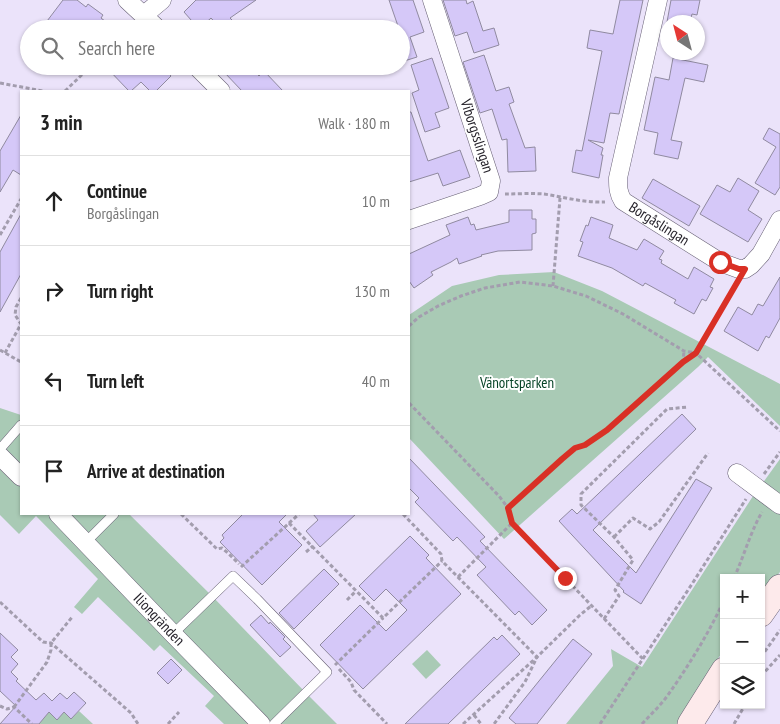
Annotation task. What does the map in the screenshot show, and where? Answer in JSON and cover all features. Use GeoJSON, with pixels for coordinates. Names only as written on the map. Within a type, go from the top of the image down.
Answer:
{"type":"FeatureCollection","features":[{"type":"Feature","properties":{"kind":"main road"},"geometry":{"type":"LineString","coordinates":[[765,608],[780,587]]}},
{"type":"Feature","properties":{"kind":"main road"},"geometry":{"type":"LineString","coordinates":[[690,724],[720,676]]}},
{"type":"Feature","properties":{"kind":"street"},"geometry":{"type":"LineString","coordinates":[[127,0],[149,20]]}},
{"type":"Feature","properties":{"kind":"street"},"geometry":{"type":"LineString","coordinates":[[144,15],[162,0]]}},
{"type":"Feature","properties":{"kind":"street","name":"Viborgsslingan"},"geometry":{"type":"LineString","coordinates":[[410,220],[489,192],[491,181],[432,0]]}},
{"type":"Feature","properties":{"kind":"street","name":"Borgåslingan"},"geometry":{"type":"LineString","coordinates":[[658,0],[618,178],[619,195],[623,201],[720,262],[739,269],[745,269]]}},
{"type":"Feature","properties":{"kind":"street"},"geometry":{"type":"LineString","coordinates":[[205,75],[220,90]]}},
{"type":"Feature","properties":{"kind":"street"},"geometry":{"type":"LineString","coordinates":[[745,269],[761,254],[780,220]]}},
{"type":"Feature","properties":{"kind":"street"},"geometry":{"type":"LineString","coordinates":[[0,456],[20,476]]}},
{"type":"Feature","properties":{"kind":"street"},"geometry":{"type":"LineString","coordinates":[[736,473],[775,501]]}},
{"type":"Feature","properties":{"kind":"street","name":"Iliongränden"},"geometry":{"type":"LineString","coordinates":[[59,515],[261,724]]}},
{"type":"Feature","properties":{"kind":"lane"},"geometry":{"type":"LineString","coordinates":[[0,449],[20,426]]}},
{"type":"Feature","properties":{"kind":"lane"},"geometry":{"type":"LineString","coordinates":[[86,542],[113,515]]}},
{"type":"Feature","properties":{"kind":"lane"},"geometry":{"type":"LineString","coordinates":[[173,634],[233,576],[327,672],[274,724]]}},
{"type":"Feature","properties":{"kind":"path"},"geometry":{"type":"LineString","coordinates":[[66,90],[82,75]]}},
{"type":"Feature","properties":{"kind":"path"},"geometry":{"type":"LineString","coordinates":[[0,83],[38,90]]}},
{"type":"Feature","properties":{"kind":"path"},"geometry":{"type":"LineString","coordinates":[[489,192],[543,194],[596,202],[623,201]]}},
{"type":"Feature","properties":{"kind":"path"},"geometry":{"type":"LineString","coordinates":[[553,286],[560,198]]}},
{"type":"Feature","properties":{"kind":"path"},"geometry":{"type":"LineString","coordinates":[[0,235],[20,201]]}},
{"type":"Feature","properties":{"kind":"path"},"geometry":{"type":"LineString","coordinates":[[508,508],[575,448],[585,445],[607,430],[683,362],[696,353],[745,269]]}},
{"type":"Feature","properties":{"kind":"path"},"geometry":{"type":"LineString","coordinates":[[410,325],[419,317],[438,306],[485,288],[520,282],[553,286],[586,296],[623,314],[684,351],[696,353],[780,431]]}},
{"type":"Feature","properties":{"kind":"path"},"geometry":{"type":"LineString","coordinates":[[20,300],[16,307],[15,315],[20,322]]}},
{"type":"Feature","properties":{"kind":"path"},"geometry":{"type":"LineString","coordinates":[[5,353],[20,326]]}},
{"type":"Feature","properties":{"kind":"path"},"geometry":{"type":"LineString","coordinates":[[0,350],[20,361]]}},
{"type":"Feature","properties":{"kind":"path"},"geometry":{"type":"LineString","coordinates":[[683,362],[684,351]]}},
{"type":"Feature","properties":{"kind":"path"},"geometry":{"type":"LineString","coordinates":[[410,404],[499,496],[508,508],[512,523],[643,659]]}},
{"type":"Feature","properties":{"kind":"path"},"geometry":{"type":"LineString","coordinates":[[604,619],[619,596],[615,590],[633,560],[614,537],[581,505],[581,494],[667,409],[688,407]]}},
{"type":"Feature","properties":{"kind":"path"},"geometry":{"type":"LineString","coordinates":[[600,724],[755,486],[780,452]]}},
{"type":"Feature","properties":{"kind":"path"},"geometry":{"type":"LineString","coordinates":[[614,537],[633,518],[650,529],[659,522],[708,453]]}},
{"type":"Feature","properties":{"kind":"path"},"geometry":{"type":"LineString","coordinates":[[736,574],[753,528],[775,501]]}},
{"type":"Feature","properties":{"kind":"path"},"geometry":{"type":"LineString","coordinates":[[182,515],[217,549],[222,548],[241,566]]}},
{"type":"Feature","properties":{"kind":"path"},"geometry":{"type":"LineString","coordinates":[[233,576],[241,566],[298,515]]}},
{"type":"Feature","properties":{"kind":"path"},"geometry":{"type":"LineString","coordinates":[[404,515],[442,554],[442,561],[537,657]]}},
{"type":"Feature","properties":{"kind":"path"},"geometry":{"type":"LineString","coordinates":[[290,523],[383,618]]}},
{"type":"Feature","properties":{"kind":"path"},"geometry":{"type":"LineString","coordinates":[[458,577],[512,523]]}},
{"type":"Feature","properties":{"kind":"path"},"geometry":{"type":"LineString","coordinates":[[306,552],[313,546]]}},
{"type":"Feature","properties":{"kind":"path"},"geometry":{"type":"LineString","coordinates":[[327,672],[442,561]]}},
{"type":"Feature","properties":{"kind":"path"},"geometry":{"type":"LineString","coordinates":[[347,600],[356,591]]}},
{"type":"Feature","properties":{"kind":"path"},"geometry":{"type":"LineString","coordinates":[[0,602],[43,642],[51,643],[131,713],[138,724]]}},
{"type":"Feature","properties":{"kind":"path"},"geometry":{"type":"LineString","coordinates":[[463,724],[591,606]]}},
{"type":"Feature","properties":{"kind":"path"},"geometry":{"type":"LineString","coordinates":[[642,724],[667,696],[695,654],[720,609]]}},
{"type":"Feature","properties":{"kind":"path"},"geometry":{"type":"LineString","coordinates":[[0,706],[7,709],[14,706],[47,662],[51,643],[74,616]]}},
{"type":"Feature","properties":{"kind":"path"},"geometry":{"type":"LineString","coordinates":[[765,651],[780,630]]}},
{"type":"Feature","properties":{"kind":"path"},"geometry":{"type":"LineString","coordinates":[[765,672],[780,655]]}},
{"type":"Feature","properties":{"kind":"path"},"geometry":{"type":"LineString","coordinates":[[494,724],[525,682],[537,657]]}},
{"type":"Feature","properties":{"kind":"path"},"geometry":{"type":"LineString","coordinates":[[335,665],[351,682],[354,690],[388,724]]}},
{"type":"Feature","properties":{"kind":"path"},"geometry":{"type":"LineString","coordinates":[[14,706],[32,724]]}},
{"type":"Feature","properties":{"kind":"path"},"geometry":{"type":"LineString","coordinates":[[734,724],[741,709]]}},
{"type":"Feature","properties":{"kind":"path"},"geometry":{"type":"LineString","coordinates":[[168,724],[178,712]]}},
{"type":"Feature","properties":{"kind":"path"},"geometry":{"type":"LineString","coordinates":[[474,715],[481,724]]}},
{"type":"Feature","properties":{"kind":"green space","name":"Vänortsparken"},"geometry":{"type":"Polygon","coordinates":[[[554,272],[602,291],[780,384],[780,426],[708,357],[504,539],[410,439],[410,314],[452,286],[499,275],[554,272]]]}},
{"type":"Feature","properties":{"kind":"green space"},"geometry":{"type":"Polygon","coordinates":[[[0,408],[20,415],[20,515],[130,515],[337,724],[224,724],[205,706],[214,696],[160,645],[154,651],[98,597],[82,614],[74,607],[98,579],[36,516],[19,534],[0,515],[0,408]]]}},
{"type":"Feature","properties":{"kind":"green space"},"geometry":{"type":"Polygon","coordinates":[[[780,459],[780,497],[762,484],[780,459]]]}},
{"type":"Feature","properties":{"kind":"green space"},"geometry":{"type":"Polygon","coordinates":[[[755,493],[780,512],[780,572],[765,593],[765,574],[720,574],[720,656],[707,674],[679,724],[566,724],[613,666],[611,649],[642,667],[755,493]]]}},
{"type":"Feature","properties":{"kind":"green space"},"geometry":{"type":"Polygon","coordinates":[[[427,650],[441,665],[426,679],[412,664],[427,650]]]}},
{"type":"Feature","properties":{"kind":"green space"},"geometry":{"type":"Polygon","coordinates":[[[79,711],[93,724],[38,724],[49,712],[57,719],[64,712],[71,719],[79,711]]]}},
{"type":"Feature","properties":{"kind":"building"},"geometry":{"type":"Polygon","coordinates":[[[63,0],[77,0],[86,7],[88,4],[103,15],[101,18],[104,20],[48,20],[63,0]]]}},
{"type":"Feature","properties":{"kind":"building"},"geometry":{"type":"Polygon","coordinates":[[[196,0],[256,0],[230,18],[232,20],[213,20],[211,18],[209,20],[191,20],[184,12],[196,0]]]}},
{"type":"Feature","properties":{"kind":"building"},"geometry":{"type":"Polygon","coordinates":[[[389,0],[413,0],[424,32],[410,37],[410,20],[396,20],[389,0]]]}},
{"type":"Feature","properties":{"kind":"building"},"geometry":{"type":"Polygon","coordinates":[[[443,0],[466,0],[467,4],[473,1],[483,31],[494,28],[499,45],[474,53],[467,32],[455,36],[443,0]]]}},
{"type":"Feature","properties":{"kind":"building"},"geometry":{"type":"Polygon","coordinates":[[[620,0],[643,0],[619,114],[610,113],[604,143],[588,140],[603,148],[599,178],[572,172],[576,150],[582,151],[602,51],[587,48],[590,30],[613,34],[620,0]]]}},
{"type":"Feature","properties":{"kind":"building"},"geometry":{"type":"Polygon","coordinates":[[[671,0],[700,0],[697,15],[668,15],[671,0]]]}},
{"type":"Feature","properties":{"kind":"building"},"geometry":{"type":"Polygon","coordinates":[[[410,37],[417,57],[410,59],[410,37]]]}},
{"type":"Feature","properties":{"kind":"building"},"geometry":{"type":"Polygon","coordinates":[[[484,55],[496,91],[509,87],[514,102],[509,104],[525,148],[535,147],[536,171],[508,172],[507,139],[502,140],[492,109],[480,113],[463,62],[484,55]]]}},
{"type":"Feature","properties":{"kind":"building"},"geometry":{"type":"Polygon","coordinates":[[[432,58],[449,108],[435,113],[440,127],[425,132],[412,93],[419,90],[411,65],[432,58]]]}},
{"type":"Feature","properties":{"kind":"building"},"geometry":{"type":"Polygon","coordinates":[[[673,60],[708,65],[704,82],[685,78],[671,140],[682,142],[678,159],[654,154],[658,133],[644,130],[655,77],[669,80],[673,60]]]}},
{"type":"Feature","properties":{"kind":"building"},"geometry":{"type":"Polygon","coordinates":[[[114,75],[171,76],[157,90],[149,90],[141,82],[132,90],[128,90],[114,75]]]}},
{"type":"Feature","properties":{"kind":"building"},"geometry":{"type":"Polygon","coordinates":[[[227,75],[268,75],[282,90],[241,90],[227,75]]]}},
{"type":"Feature","properties":{"kind":"building"},"geometry":{"type":"Polygon","coordinates":[[[410,112],[428,161],[460,150],[470,177],[443,186],[438,173],[410,182],[410,112]]]}},
{"type":"Feature","properties":{"kind":"building"},"geometry":{"type":"Polygon","coordinates":[[[20,117],[20,174],[13,170],[0,192],[0,151],[20,117]]]}},
{"type":"Feature","properties":{"kind":"building"},"geometry":{"type":"Polygon","coordinates":[[[769,128],[780,134],[780,187],[775,195],[755,183],[776,147],[763,139],[769,128]]]}},
{"type":"Feature","properties":{"kind":"building"},"geometry":{"type":"Polygon","coordinates":[[[738,178],[759,191],[748,210],[762,219],[748,242],[700,214],[717,185],[730,192],[738,178]]]}},
{"type":"Feature","properties":{"kind":"building"},"geometry":{"type":"Polygon","coordinates":[[[653,179],[700,206],[689,226],[642,198],[653,179]]]}},
{"type":"Feature","properties":{"kind":"building"},"geometry":{"type":"Polygon","coordinates":[[[509,210],[532,210],[532,219],[536,219],[536,233],[532,234],[532,250],[498,251],[481,255],[459,264],[457,258],[431,272],[433,275],[414,288],[410,282],[410,254],[450,235],[446,225],[468,217],[471,225],[474,224],[476,230],[509,222],[509,210]]]}},
{"type":"Feature","properties":{"kind":"building"},"geometry":{"type":"Polygon","coordinates":[[[20,216],[20,276],[0,312],[0,252],[20,216]]]}},
{"type":"Feature","properties":{"kind":"building"},"geometry":{"type":"Polygon","coordinates":[[[591,217],[613,225],[609,238],[637,250],[644,239],[664,251],[659,259],[662,260],[661,263],[688,279],[694,267],[714,279],[710,287],[713,288],[706,301],[702,299],[694,314],[674,303],[676,300],[645,283],[643,286],[612,268],[578,256],[583,242],[580,241],[591,217]]]}},
{"type":"Feature","properties":{"kind":"building"},"geometry":{"type":"Polygon","coordinates":[[[780,277],[780,318],[769,338],[766,336],[758,351],[724,331],[738,307],[752,315],[758,304],[763,306],[780,277]]]}},
{"type":"Feature","properties":{"kind":"building"},"geometry":{"type":"Polygon","coordinates":[[[682,414],[696,429],[593,530],[636,573],[696,479],[712,488],[641,604],[623,592],[559,521],[572,509],[577,514],[682,414]]]}},
{"type":"Feature","properties":{"kind":"building"},"geometry":{"type":"Polygon","coordinates":[[[410,459],[485,537],[480,541],[547,610],[532,625],[519,611],[515,615],[477,575],[486,567],[457,537],[453,541],[415,502],[419,498],[410,489],[410,459]]]}},
{"type":"Feature","properties":{"kind":"building"},"geometry":{"type":"Polygon","coordinates":[[[242,515],[286,515],[279,522],[302,545],[262,585],[220,542],[224,538],[222,535],[242,515]]]}},
{"type":"Feature","properties":{"kind":"building"},"geometry":{"type":"Polygon","coordinates":[[[314,515],[355,515],[320,547],[306,531],[318,520],[314,515]]]}},
{"type":"Feature","properties":{"kind":"building"},"geometry":{"type":"Polygon","coordinates":[[[410,536],[429,555],[426,558],[461,594],[363,689],[320,645],[360,605],[386,631],[407,610],[386,589],[374,601],[359,586],[410,536]]]}},
{"type":"Feature","properties":{"kind":"building"},"geometry":{"type":"Polygon","coordinates":[[[324,569],[339,584],[294,629],[279,613],[324,569]]]}},
{"type":"Feature","properties":{"kind":"building"},"geometry":{"type":"Polygon","coordinates":[[[261,615],[285,637],[283,639],[291,647],[280,657],[250,625],[261,615]]]}},
{"type":"Feature","properties":{"kind":"building"},"geometry":{"type":"Polygon","coordinates":[[[0,633],[18,650],[11,657],[18,664],[11,672],[18,679],[16,681],[36,700],[44,693],[52,701],[60,693],[67,699],[74,692],[86,703],[71,719],[64,712],[57,720],[49,712],[39,724],[0,724],[16,706],[0,691],[0,633]]]}},
{"type":"Feature","properties":{"kind":"building"},"geometry":{"type":"Polygon","coordinates":[[[502,635],[520,654],[448,724],[405,724],[494,637],[497,640],[502,635]]]}},
{"type":"Feature","properties":{"kind":"building"},"geometry":{"type":"Polygon","coordinates":[[[573,639],[592,654],[537,724],[516,724],[509,718],[573,639]]]}},
{"type":"Feature","properties":{"kind":"building"},"geometry":{"type":"Polygon","coordinates":[[[171,659],[182,670],[168,684],[157,673],[171,659]]]}},
{"type":"Feature","properties":{"kind":"route"},"geometry":{"type":"LineString","coordinates":[[565,578],[512,523],[508,508],[575,448],[585,445],[607,430],[683,362],[696,353],[745,269],[739,269],[720,262]]}}]}
